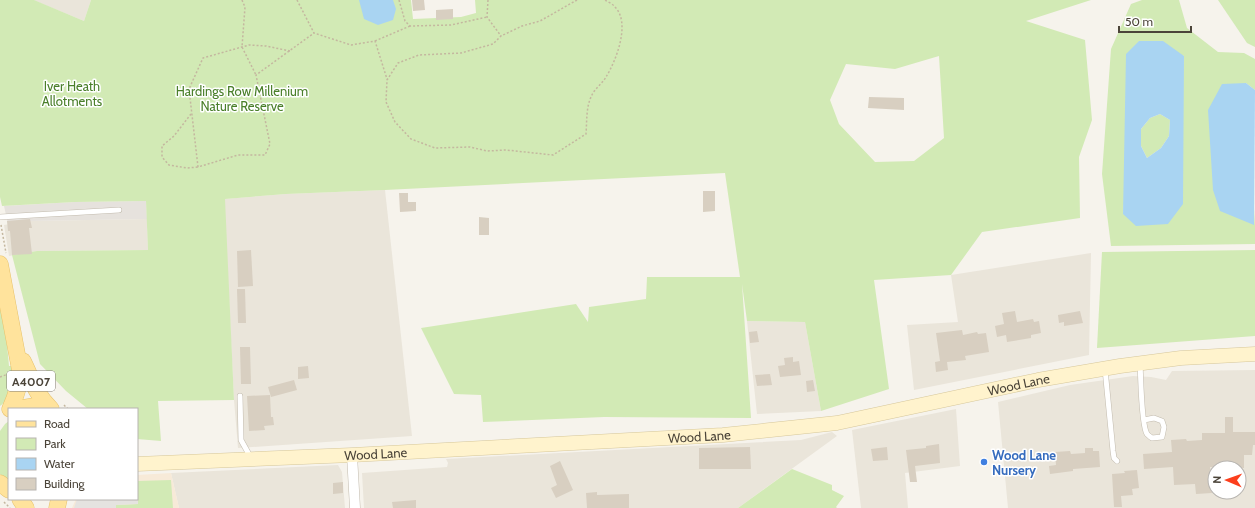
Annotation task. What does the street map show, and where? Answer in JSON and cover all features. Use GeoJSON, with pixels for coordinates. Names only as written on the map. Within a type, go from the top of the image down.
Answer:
{"type":"FeatureCollection","features":[{"type":"Feature","properties":{"kind":"main road","name":"A4007"},"geometry":{"type":"LineString","coordinates":[[0,264],[20,370],[20,382],[16,396],[10,408]]}},
{"type":"Feature","properties":{"kind":"main road","name":"A4007"},"geometry":{"type":"LineString","coordinates":[[16,349],[27,369],[36,391],[50,408]]}},
{"type":"Feature","properties":{"kind":"main road"},"geometry":{"type":"LineString","coordinates":[[26,408],[34,406],[43,408]]}},
{"type":"Feature","properties":{"kind":"street","name":"Wood Lane"},"geometry":{"type":"LineString","coordinates":[[138,464],[352,455],[715,436],[837,423],[1038,380],[1105,368],[1181,358],[1255,354]]}},
{"type":"Feature","properties":{"kind":"street"},"geometry":{"type":"LineString","coordinates":[[352,455],[355,508]]}},
{"type":"Feature","properties":{"kind":"lane"},"geometry":{"type":"LineString","coordinates":[[0,217],[119,210]]}},
{"type":"Feature","properties":{"kind":"lane"},"geometry":{"type":"LineString","coordinates":[[1140,363],[1141,397],[1144,420],[1148,435],[1155,438],[1162,436],[1164,427],[1162,421],[1154,418],[1144,420]]}},
{"type":"Feature","properties":{"kind":"lane"},"geometry":{"type":"LineString","coordinates":[[1105,368],[1113,451],[1114,458],[1117,461]]}},
{"type":"Feature","properties":{"kind":"lane"},"geometry":{"type":"LineString","coordinates":[[240,396],[241,440],[252,459]]}},
{"type":"Feature","properties":{"kind":"path"},"geometry":{"type":"LineString","coordinates":[[192,113],[174,136],[162,146],[162,157],[169,165],[187,168],[198,167],[238,155],[265,155],[270,144],[256,75],[242,47],[245,7],[242,0]]}},
{"type":"Feature","properties":{"kind":"path"},"geometry":{"type":"LineString","coordinates":[[297,0],[314,34],[351,45],[375,41],[410,26],[451,25],[488,17]]}},
{"type":"Feature","properties":{"kind":"path"},"geometry":{"type":"LineString","coordinates":[[399,0],[405,21],[410,26]]}},
{"type":"Feature","properties":{"kind":"path"},"geometry":{"type":"LineString","coordinates":[[488,0],[488,17],[501,36]]}},
{"type":"Feature","properties":{"kind":"path"},"geometry":{"type":"LineString","coordinates":[[387,80],[398,63],[412,57],[419,55],[461,53],[494,44],[501,36],[522,26],[540,22],[577,0]]}},
{"type":"Feature","properties":{"kind":"path"},"geometry":{"type":"LineString","coordinates":[[375,41],[387,80],[386,102],[395,122],[411,139],[435,148],[470,147],[487,151],[506,150],[553,155],[586,134],[591,95],[606,78],[615,62],[622,32],[622,20],[616,8],[605,0]]}},
{"type":"Feature","properties":{"kind":"path"},"geometry":{"type":"LineString","coordinates":[[256,75],[314,34]]}},
{"type":"Feature","properties":{"kind":"path"},"geometry":{"type":"LineString","coordinates":[[198,167],[189,89],[203,58],[249,45],[266,46],[290,51]]}},
{"type":"Feature","properties":{"kind":"path"},"geometry":{"type":"LineString","coordinates":[[3,489],[10,508]]}},
{"type":"Feature","properties":{"kind":"shaded area"},"geometry":{"type":"Polygon","coordinates":[[[33,0],[91,0],[84,21],[33,0]]]}},
{"type":"Feature","properties":{"kind":"shaded area"},"geometry":{"type":"Polygon","coordinates":[[[385,190],[412,436],[238,448],[234,400],[224,199],[286,194],[385,190]]]}},
{"type":"Feature","properties":{"kind":"shaded area"},"geometry":{"type":"Polygon","coordinates":[[[146,201],[147,219],[29,221],[8,224],[4,206],[75,202],[146,201]]]}},
{"type":"Feature","properties":{"kind":"shaded area"},"geometry":{"type":"Polygon","coordinates":[[[147,219],[148,250],[37,251],[9,256],[4,225],[29,221],[147,219]]]}},
{"type":"Feature","properties":{"kind":"shaded area"},"geometry":{"type":"Polygon","coordinates":[[[1091,253],[1089,355],[914,390],[907,325],[958,322],[951,275],[1091,253]]]}},
{"type":"Feature","properties":{"kind":"shaded area"},"geometry":{"type":"Polygon","coordinates":[[[747,321],[805,322],[821,411],[757,414],[747,321]]]}},
{"type":"Feature","properties":{"kind":"shaded area"},"geometry":{"type":"Polygon","coordinates":[[[1255,370],[1255,508],[1008,508],[998,402],[1070,385],[1133,376],[1166,380],[1172,371],[1255,370]]]}},
{"type":"Feature","properties":{"kind":"shaded area"},"geometry":{"type":"Polygon","coordinates":[[[956,409],[960,466],[905,473],[908,508],[861,508],[852,430],[956,409]]]}},
{"type":"Feature","properties":{"kind":"shaded area"},"geometry":{"type":"Polygon","coordinates":[[[832,432],[837,436],[738,508],[364,508],[362,473],[447,467],[448,463],[446,459],[801,440],[832,432]]]}},
{"type":"Feature","properties":{"kind":"shaded area"},"geometry":{"type":"Polygon","coordinates":[[[338,465],[342,472],[345,508],[179,508],[171,473],[338,465]]]}},
{"type":"Feature","properties":{"kind":"shaded area"},"geometry":{"type":"Polygon","coordinates":[[[171,473],[179,508],[72,508],[76,500],[138,500],[138,475],[171,473]]]}},
{"type":"Feature","properties":{"kind":"shaded area"},"geometry":{"type":"Polygon","coordinates":[[[77,500],[138,500],[138,504],[116,505],[116,508],[74,508],[77,500]]]}},
{"type":"Feature","properties":{"kind":"green space"},"geometry":{"type":"Polygon","coordinates":[[[0,0],[34,0],[84,21],[91,0],[411,0],[413,19],[461,17],[476,13],[475,0],[1091,0],[1026,21],[1085,40],[1092,120],[1079,157],[1080,218],[982,232],[951,275],[874,280],[889,389],[821,411],[805,322],[747,321],[742,284],[751,418],[604,417],[483,422],[481,395],[454,394],[421,328],[576,304],[588,322],[589,307],[646,299],[647,277],[740,277],[725,173],[286,194],[225,199],[234,400],[158,401],[161,441],[138,439],[138,408],[87,408],[66,391],[40,364],[12,255],[37,251],[148,250],[146,201],[75,202],[2,206],[0,197],[0,0]],[[939,56],[895,69],[846,64],[830,100],[839,124],[875,162],[914,161],[944,138],[939,56]]]}},
{"type":"Feature","properties":{"kind":"green space"},"geometry":{"type":"Polygon","coordinates":[[[1142,0],[1179,0],[1187,28],[1218,52],[1244,53],[1255,59],[1255,90],[1246,83],[1255,244],[1111,246],[1102,174],[1111,49],[1131,4],[1142,0]],[[1139,41],[1123,214],[1168,224],[1184,56],[1139,41]]]}},
{"type":"Feature","properties":{"kind":"green space"},"geometry":{"type":"Polygon","coordinates":[[[1218,0],[1255,0],[1255,47],[1247,43],[1218,0]]]}},
{"type":"Feature","properties":{"kind":"green space"},"geometry":{"type":"Polygon","coordinates":[[[1160,114],[1170,120],[1169,136],[1161,148],[1147,158],[1141,146],[1141,129],[1150,118],[1160,114]]]}},
{"type":"Feature","properties":{"kind":"green space"},"geometry":{"type":"Polygon","coordinates":[[[1255,250],[1255,336],[1097,348],[1102,252],[1255,250]]]}},
{"type":"Feature","properties":{"kind":"green space"},"geometry":{"type":"Polygon","coordinates":[[[0,293],[4,313],[9,366],[13,366],[11,388],[4,403],[0,406],[0,293]]]}},
{"type":"Feature","properties":{"kind":"green space"},"geometry":{"type":"Polygon","coordinates":[[[8,422],[8,482],[0,474],[0,431],[8,422]]]}},
{"type":"Feature","properties":{"kind":"green space"},"geometry":{"type":"Polygon","coordinates":[[[792,469],[832,485],[832,490],[844,496],[836,507],[837,508],[738,508],[792,469]]]}},
{"type":"Feature","properties":{"kind":"green space"},"geometry":{"type":"Polygon","coordinates":[[[171,480],[173,508],[116,508],[116,505],[138,504],[138,481],[171,480]]]}},
{"type":"Feature","properties":{"kind":"water"},"geometry":{"type":"Polygon","coordinates":[[[359,0],[393,0],[396,9],[393,20],[378,25],[364,19],[359,0]]]}},
{"type":"Feature","properties":{"kind":"water"},"geometry":{"type":"Polygon","coordinates":[[[1139,41],[1163,41],[1184,56],[1183,204],[1168,224],[1136,226],[1123,214],[1126,54],[1139,41]],[[1160,114],[1150,118],[1141,129],[1141,146],[1147,158],[1161,148],[1169,136],[1170,120],[1160,114]]]}},
{"type":"Feature","properties":{"kind":"water"},"geometry":{"type":"Polygon","coordinates":[[[1246,83],[1255,90],[1254,225],[1220,211],[1213,190],[1208,110],[1222,84],[1246,83]]]}},
{"type":"Feature","properties":{"kind":"building"},"geometry":{"type":"Polygon","coordinates":[[[412,0],[424,0],[425,10],[413,11],[412,0]]]}},
{"type":"Feature","properties":{"kind":"building"},"geometry":{"type":"Polygon","coordinates":[[[453,9],[453,19],[436,20],[436,10],[453,9]]]}},
{"type":"Feature","properties":{"kind":"building"},"geometry":{"type":"Polygon","coordinates":[[[869,97],[904,98],[904,110],[868,108],[869,97]]]}},
{"type":"Feature","properties":{"kind":"building"},"geometry":{"type":"Polygon","coordinates":[[[703,191],[715,191],[715,211],[703,212],[703,191]]]}},
{"type":"Feature","properties":{"kind":"building"},"geometry":{"type":"Polygon","coordinates":[[[399,193],[408,193],[408,202],[416,202],[416,211],[400,212],[399,193]]]}},
{"type":"Feature","properties":{"kind":"building"},"geometry":{"type":"Polygon","coordinates":[[[479,217],[489,218],[489,235],[479,235],[479,217]]]}},
{"type":"Feature","properties":{"kind":"building"},"geometry":{"type":"Polygon","coordinates":[[[30,219],[32,228],[29,228],[32,254],[12,255],[10,231],[8,231],[7,221],[30,219]]]}},
{"type":"Feature","properties":{"kind":"building"},"geometry":{"type":"Polygon","coordinates":[[[251,250],[253,286],[238,287],[237,251],[251,250]]]}},
{"type":"Feature","properties":{"kind":"building"},"geometry":{"type":"Polygon","coordinates":[[[237,289],[245,289],[246,323],[238,323],[237,289]]]}},
{"type":"Feature","properties":{"kind":"building"},"geometry":{"type":"Polygon","coordinates":[[[1015,311],[1017,322],[1033,319],[1034,322],[1039,321],[1041,333],[1031,335],[1031,338],[1007,342],[1006,335],[997,337],[995,326],[1004,324],[1002,313],[1015,311]]]}},
{"type":"Feature","properties":{"kind":"building"},"geometry":{"type":"Polygon","coordinates":[[[1080,311],[1083,323],[1064,326],[1064,322],[1059,323],[1058,315],[1080,311]]]}},
{"type":"Feature","properties":{"kind":"building"},"geometry":{"type":"Polygon","coordinates":[[[962,330],[963,335],[977,332],[978,334],[986,333],[989,352],[965,356],[966,360],[947,362],[948,370],[936,372],[935,362],[940,361],[936,333],[962,330]]]}},
{"type":"Feature","properties":{"kind":"building"},"geometry":{"type":"Polygon","coordinates":[[[757,331],[759,342],[750,343],[749,332],[757,331]]]}},
{"type":"Feature","properties":{"kind":"building"},"geometry":{"type":"Polygon","coordinates":[[[240,347],[250,347],[251,384],[241,384],[240,347]]]}},
{"type":"Feature","properties":{"kind":"building"},"geometry":{"type":"Polygon","coordinates":[[[793,357],[793,362],[799,361],[801,375],[780,377],[778,366],[785,365],[784,358],[793,357]]]}},
{"type":"Feature","properties":{"kind":"building"},"geometry":{"type":"Polygon","coordinates":[[[308,366],[309,378],[298,379],[298,367],[308,366]]]}},
{"type":"Feature","properties":{"kind":"building"},"geometry":{"type":"Polygon","coordinates":[[[770,374],[772,385],[757,386],[755,375],[770,374]]]}},
{"type":"Feature","properties":{"kind":"building"},"geometry":{"type":"Polygon","coordinates":[[[294,380],[297,390],[271,397],[268,387],[294,380]]]}},
{"type":"Feature","properties":{"kind":"building"},"geometry":{"type":"Polygon","coordinates":[[[813,380],[815,391],[807,392],[806,381],[813,380]]]}},
{"type":"Feature","properties":{"kind":"building"},"geometry":{"type":"Polygon","coordinates":[[[270,395],[271,417],[273,417],[274,425],[264,426],[265,430],[249,431],[247,396],[270,395]]]}},
{"type":"Feature","properties":{"kind":"building"},"geometry":{"type":"Polygon","coordinates":[[[1225,417],[1233,417],[1233,432],[1255,432],[1255,445],[1253,445],[1252,455],[1244,455],[1244,460],[1207,460],[1207,493],[1196,494],[1195,484],[1174,485],[1173,467],[1144,469],[1143,454],[1172,452],[1171,440],[1202,440],[1202,433],[1225,433],[1225,417]]]}},
{"type":"Feature","properties":{"kind":"building"},"geometry":{"type":"Polygon","coordinates":[[[939,444],[940,463],[915,466],[917,482],[910,482],[906,450],[926,448],[926,446],[939,444]]]}},
{"type":"Feature","properties":{"kind":"building"},"geometry":{"type":"Polygon","coordinates":[[[750,447],[751,469],[699,469],[699,448],[750,447]]]}},
{"type":"Feature","properties":{"kind":"building"},"geometry":{"type":"Polygon","coordinates":[[[887,447],[888,460],[873,461],[871,449],[887,447]]]}},
{"type":"Feature","properties":{"kind":"building"},"geometry":{"type":"Polygon","coordinates":[[[1085,448],[1093,448],[1093,451],[1099,451],[1100,467],[1073,469],[1073,471],[1050,474],[1049,466],[1056,465],[1055,452],[1070,451],[1071,454],[1085,453],[1085,448]]]}},
{"type":"Feature","properties":{"kind":"building"},"geometry":{"type":"Polygon","coordinates":[[[560,461],[573,490],[556,498],[551,488],[557,485],[550,466],[560,461]]]}},
{"type":"Feature","properties":{"kind":"building"},"geometry":{"type":"Polygon","coordinates":[[[1137,470],[1139,488],[1132,489],[1133,495],[1121,496],[1122,507],[1114,507],[1112,474],[1137,470]]]}},
{"type":"Feature","properties":{"kind":"building"},"geometry":{"type":"Polygon","coordinates":[[[343,482],[343,493],[333,494],[333,483],[343,482]]]}},
{"type":"Feature","properties":{"kind":"building"},"geometry":{"type":"Polygon","coordinates":[[[597,492],[597,495],[629,494],[629,508],[587,508],[586,493],[597,492]]]}},
{"type":"Feature","properties":{"kind":"building"},"geometry":{"type":"Polygon","coordinates":[[[416,500],[416,508],[393,508],[392,502],[416,500]]]}},
{"type":"Feature","properties":{"kind":"place","name":"Wood Lane Nursery"},"geometry":{"type":"Point","coordinates":[984,462]}},
{"type":"Feature","properties":{"kind":"park label","name":"Iver Heath Allotments"},"geometry":{"type":"Point","coordinates":[72,94]}},
{"type":"Feature","properties":{"kind":"park label","name":"Hardings Row Millenium Nature Reserve"},"geometry":{"type":"Point","coordinates":[242,98]}}]}
